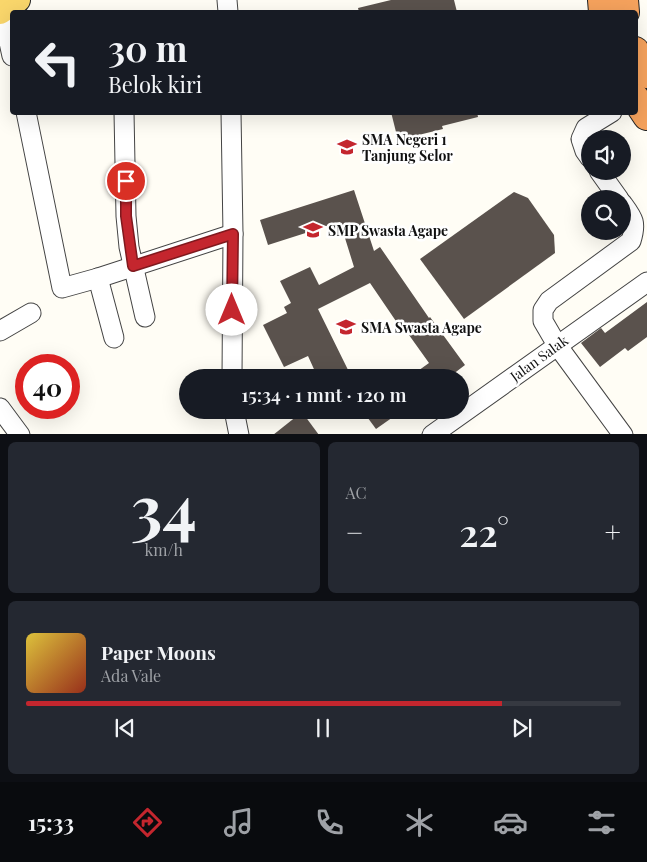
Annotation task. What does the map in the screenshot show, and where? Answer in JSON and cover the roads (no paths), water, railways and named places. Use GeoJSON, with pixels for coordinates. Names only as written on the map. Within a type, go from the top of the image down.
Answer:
{"type":"FeatureCollection","features":[{"type":"Feature","properties":{"kind":"highway"},"geometry":{"type":"LineString","coordinates":[[638,59],[647,74]]}},
{"type":"Feature","properties":{"kind":"highway"},"geometry":{"type":"LineString","coordinates":[[638,102],[647,116]]}},
{"type":"Feature","properties":{"kind":"street"},"geometry":{"type":"LineString","coordinates":[[7,7],[10,36]]}},
{"type":"Feature","properties":{"kind":"street"},"geometry":{"type":"LineString","coordinates":[[27,115],[62,288],[233,234]]}},
{"type":"Feature","properties":{"kind":"street"},"geometry":{"type":"LineString","coordinates":[[124,115],[126,216],[133,266],[145,317]]}},
{"type":"Feature","properties":{"kind":"street"},"geometry":{"type":"LineString","coordinates":[[230,115],[233,234],[232,369]]}},
{"type":"Feature","properties":{"kind":"street"},"geometry":{"type":"LineString","coordinates":[[585,130],[607,115]]}},
{"type":"Feature","properties":{"kind":"street"},"geometry":{"type":"LineString","coordinates":[[631,215],[634,219],[634,230],[631,238]]}},
{"type":"Feature","properties":{"kind":"street"},"geometry":{"type":"LineString","coordinates":[[623,434],[557,344],[543,320],[543,310],[549,301],[630,240]]}},
{"type":"Feature","properties":{"kind":"street"},"geometry":{"type":"LineString","coordinates":[[98,278],[114,338]]}},
{"type":"Feature","properties":{"kind":"street","name":"Jalan Salak"},"geometry":{"type":"LineString","coordinates":[[432,434],[647,282]]}},
{"type":"Feature","properties":{"kind":"street"},"geometry":{"type":"LineString","coordinates":[[0,331],[31,313]]}},
{"type":"Feature","properties":{"kind":"street"},"geometry":{"type":"LineString","coordinates":[[0,408],[20,434]]}},
{"type":"Feature","properties":{"kind":"street"},"geometry":{"type":"LineString","coordinates":[[236,419],[239,434]]}},
{"type":"Feature","properties":{"kind":"place","name":"SMA Negeri 1 Tanjung Selor"},"geometry":{"type":"Point","coordinates":[347,147]}},
{"type":"Feature","properties":{"kind":"place","name":"SMP Swasta Agape"},"geometry":{"type":"Point","coordinates":[313,230]}},
{"type":"Feature","properties":{"kind":"place","name":"SMA Swasta Agape"},"geometry":{"type":"Point","coordinates":[346,327]}}]}
